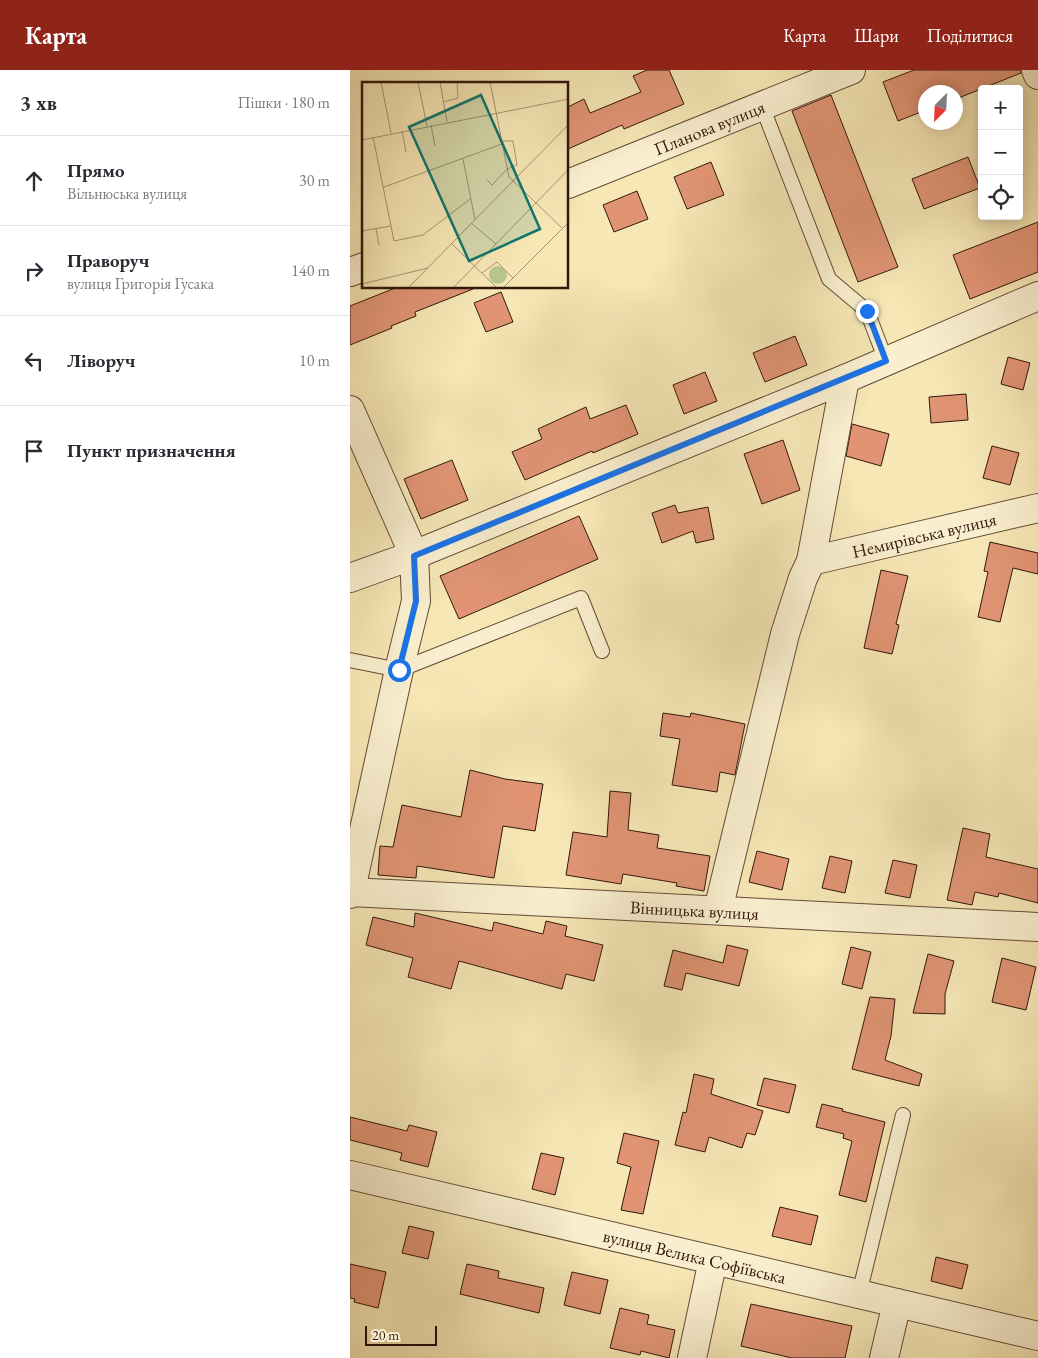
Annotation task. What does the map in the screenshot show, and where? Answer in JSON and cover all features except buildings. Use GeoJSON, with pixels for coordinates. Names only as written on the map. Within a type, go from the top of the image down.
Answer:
{"type":"FeatureCollection","features":[{"type":"Feature","properties":{"kind":"street","name":"Планова вулиця"},"geometry":{"type":"LineString","coordinates":[[569,184],[851,70]]}},
{"type":"Feature","properties":{"kind":"street"},"geometry":{"type":"LineString","coordinates":[[1036,70],[1038,75]]}},
{"type":"Feature","properties":{"kind":"street"},"geometry":{"type":"LineString","coordinates":[[350,272],[362,268]]}},
{"type":"Feature","properties":{"kind":"street"},"geometry":{"type":"LineString","coordinates":[[350,578],[414,556],[845,379],[1038,296]]}},
{"type":"Feature","properties":{"kind":"street"},"geometry":{"type":"LineString","coordinates":[[718,910],[785,634],[802,578],[811,561],[845,379]]}},
{"type":"Feature","properties":{"kind":"street"},"geometry":{"type":"LineString","coordinates":[[350,410],[414,556],[416,601],[350,893]]}},
{"type":"Feature","properties":{"kind":"street","name":"Немирівська вулиця"},"geometry":{"type":"LineString","coordinates":[[811,561],[1038,508]]}},
{"type":"Feature","properties":{"kind":"street","name":"Вінницька вулиця"},"geometry":{"type":"LineString","coordinates":[[350,893],[1038,927]]}},
{"type":"Feature","properties":{"kind":"street","name":"вулиця Велика Софіївська"},"geometry":{"type":"LineString","coordinates":[[350,1176],[1038,1336]]}},
{"type":"Feature","properties":{"kind":"street"},"geometry":{"type":"LineString","coordinates":[[692,1358],[714,1260]]}},
{"type":"Feature","properties":{"kind":"street"},"geometry":{"type":"LineString","coordinates":[[884,1358],[897,1303]]}},
{"type":"Feature","properties":{"kind":"lane"},"geometry":{"type":"LineString","coordinates":[[762,106],[829,279],[867,311],[886,361]]}},
{"type":"Feature","properties":{"kind":"lane"},"geometry":{"type":"LineString","coordinates":[[350,660],[399,670],[581,598],[602,651]]}},
{"type":"Feature","properties":{"kind":"lane"},"geometry":{"type":"LineString","coordinates":[[859,1294],[903,1115]]}},
{"type":"Feature","properties":{"kind":"route"},"geometry":{"type":"LineString","coordinates":[[399,670],[416,601],[414,556],[886,361],[867,311]]}}]}
